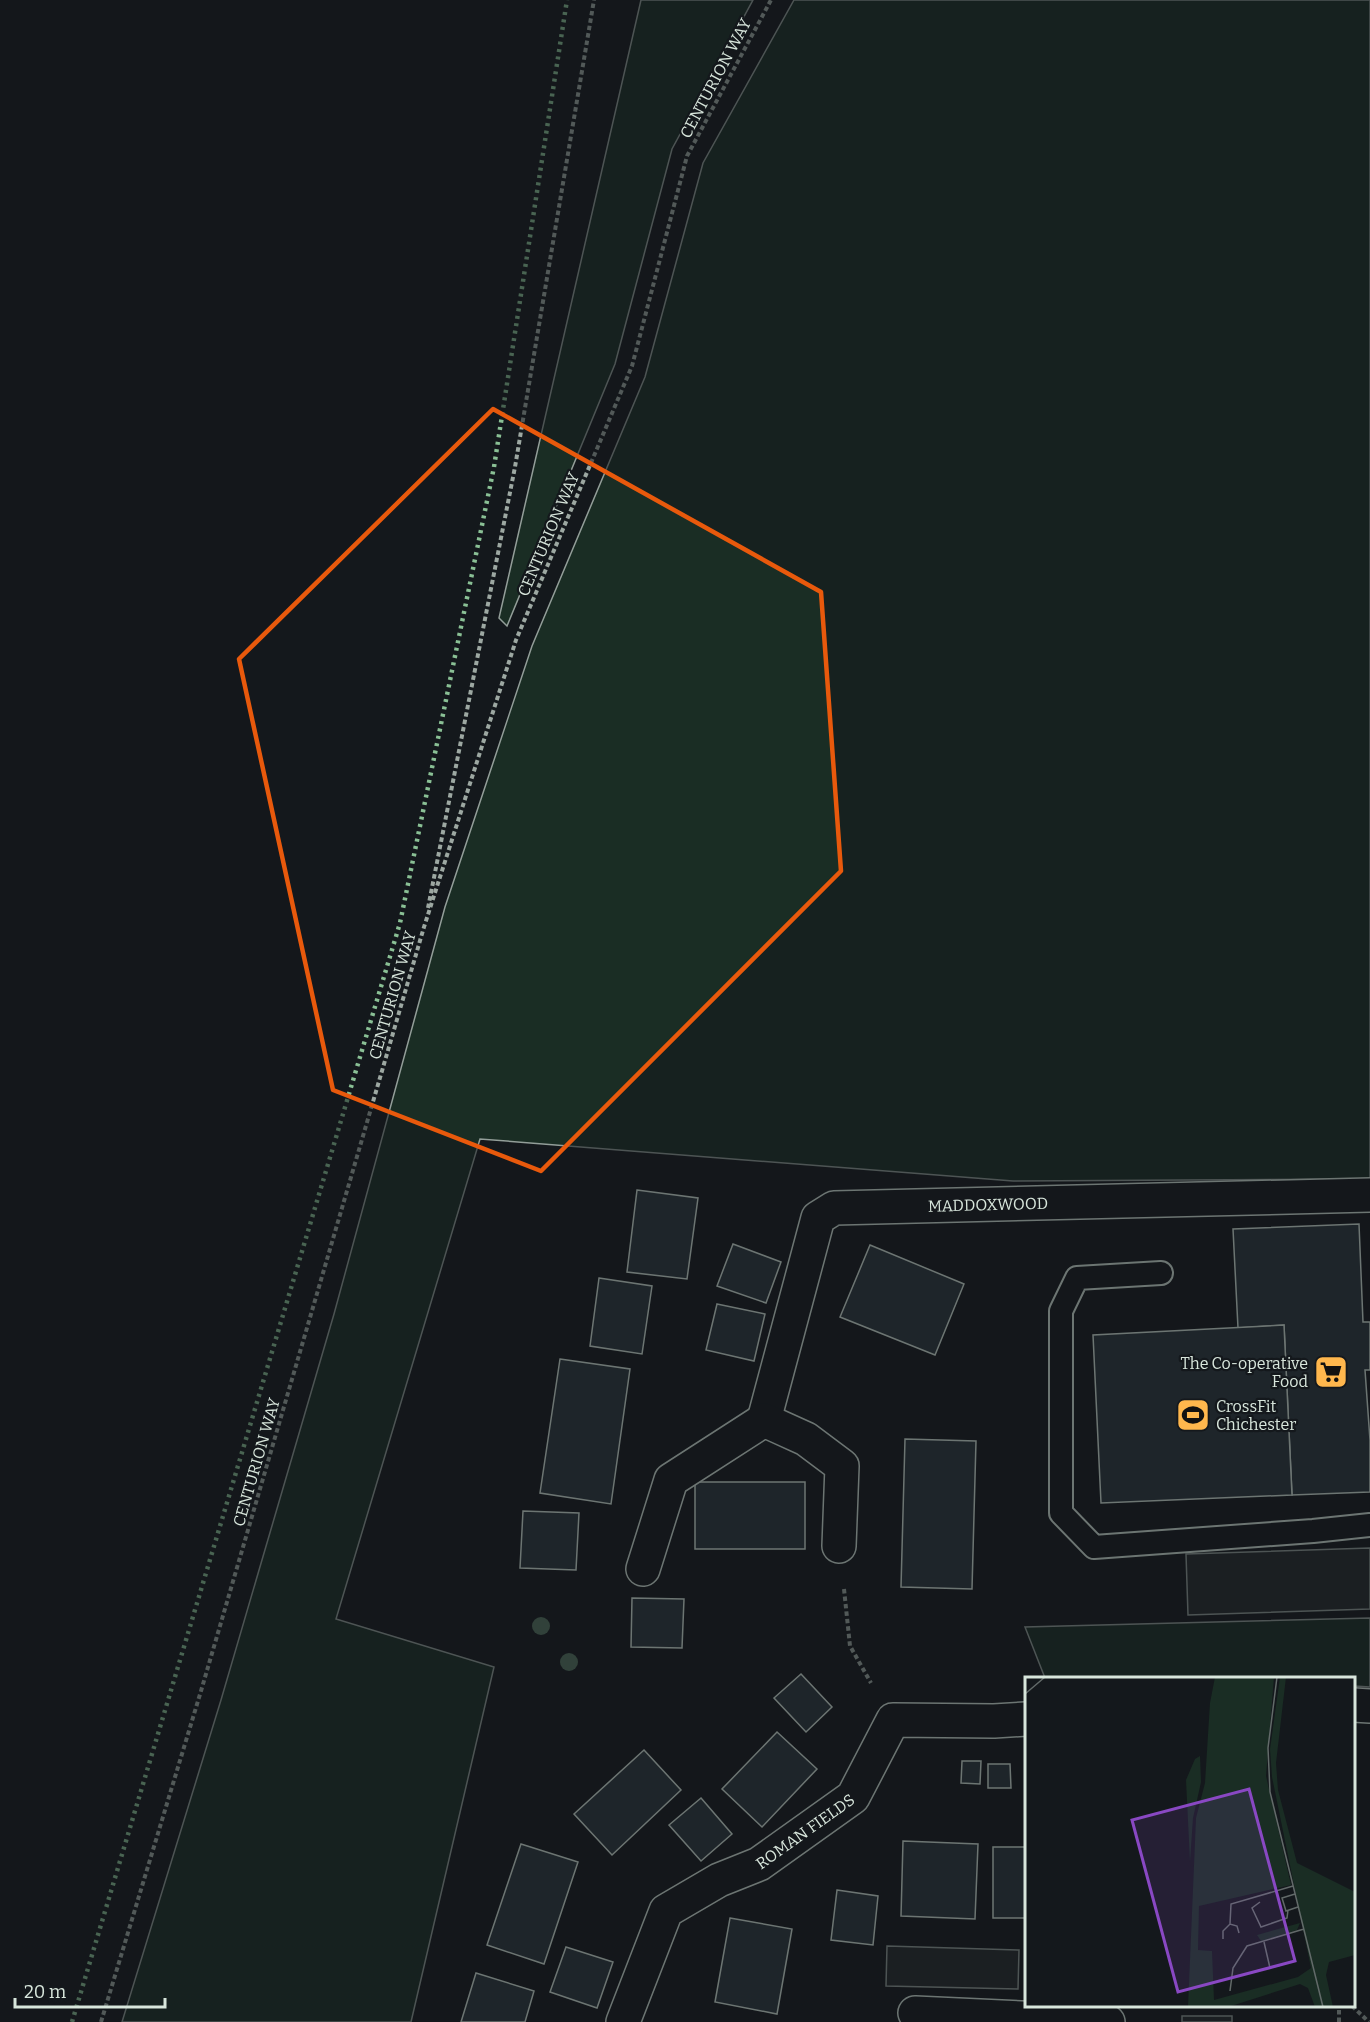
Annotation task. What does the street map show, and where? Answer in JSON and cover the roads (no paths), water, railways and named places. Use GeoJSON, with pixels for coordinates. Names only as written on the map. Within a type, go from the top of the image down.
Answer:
{"type":"FeatureCollection","features":[{"type":"Feature","properties":{"kind":"street","name":"MADDOXWOOD"},"geometry":{"type":"LineString","coordinates":[[764,1420],[818,1218],[834,1208],[1370,1195]]}},
{"type":"Feature","properties":{"kind":"street"},"geometry":{"type":"LineString","coordinates":[[643,1569],[671,1480],[764,1420],[806,1439],[842,1466],[839,1546]]}},
{"type":"Feature","properties":{"kind":"street"},"geometry":{"type":"LineString","coordinates":[[1355,1705],[1370,1706]]}},
{"type":"Feature","properties":{"kind":"street","name":"ROMAN FIELDS"},"geometry":{"type":"LineString","coordinates":[[635,2018],[666,1911],[719,1880],[759,1864],[853,1797],[893,1720],[1025,1719]]}},
{"type":"Feature","properties":{"kind":"street"},"geometry":{"type":"LineString","coordinates":[[915,2013],[1091,2016]]}},
{"type":"Feature","properties":{"kind":"lane"},"geometry":{"type":"LineString","coordinates":[[1161,1274],[1077,1278],[1061,1311],[1061,1513],[1094,1546],[1370,1525]]}},
{"type":"Feature","properties":{"kind":"place","name":"The Co-operative Food"},"geometry":{"type":"Point","coordinates":[1331,1372]}},
{"type":"Feature","properties":{"kind":"place","name":"CrossFit Chichester"},"geometry":{"type":"Point","coordinates":[1193,1415]}}]}
